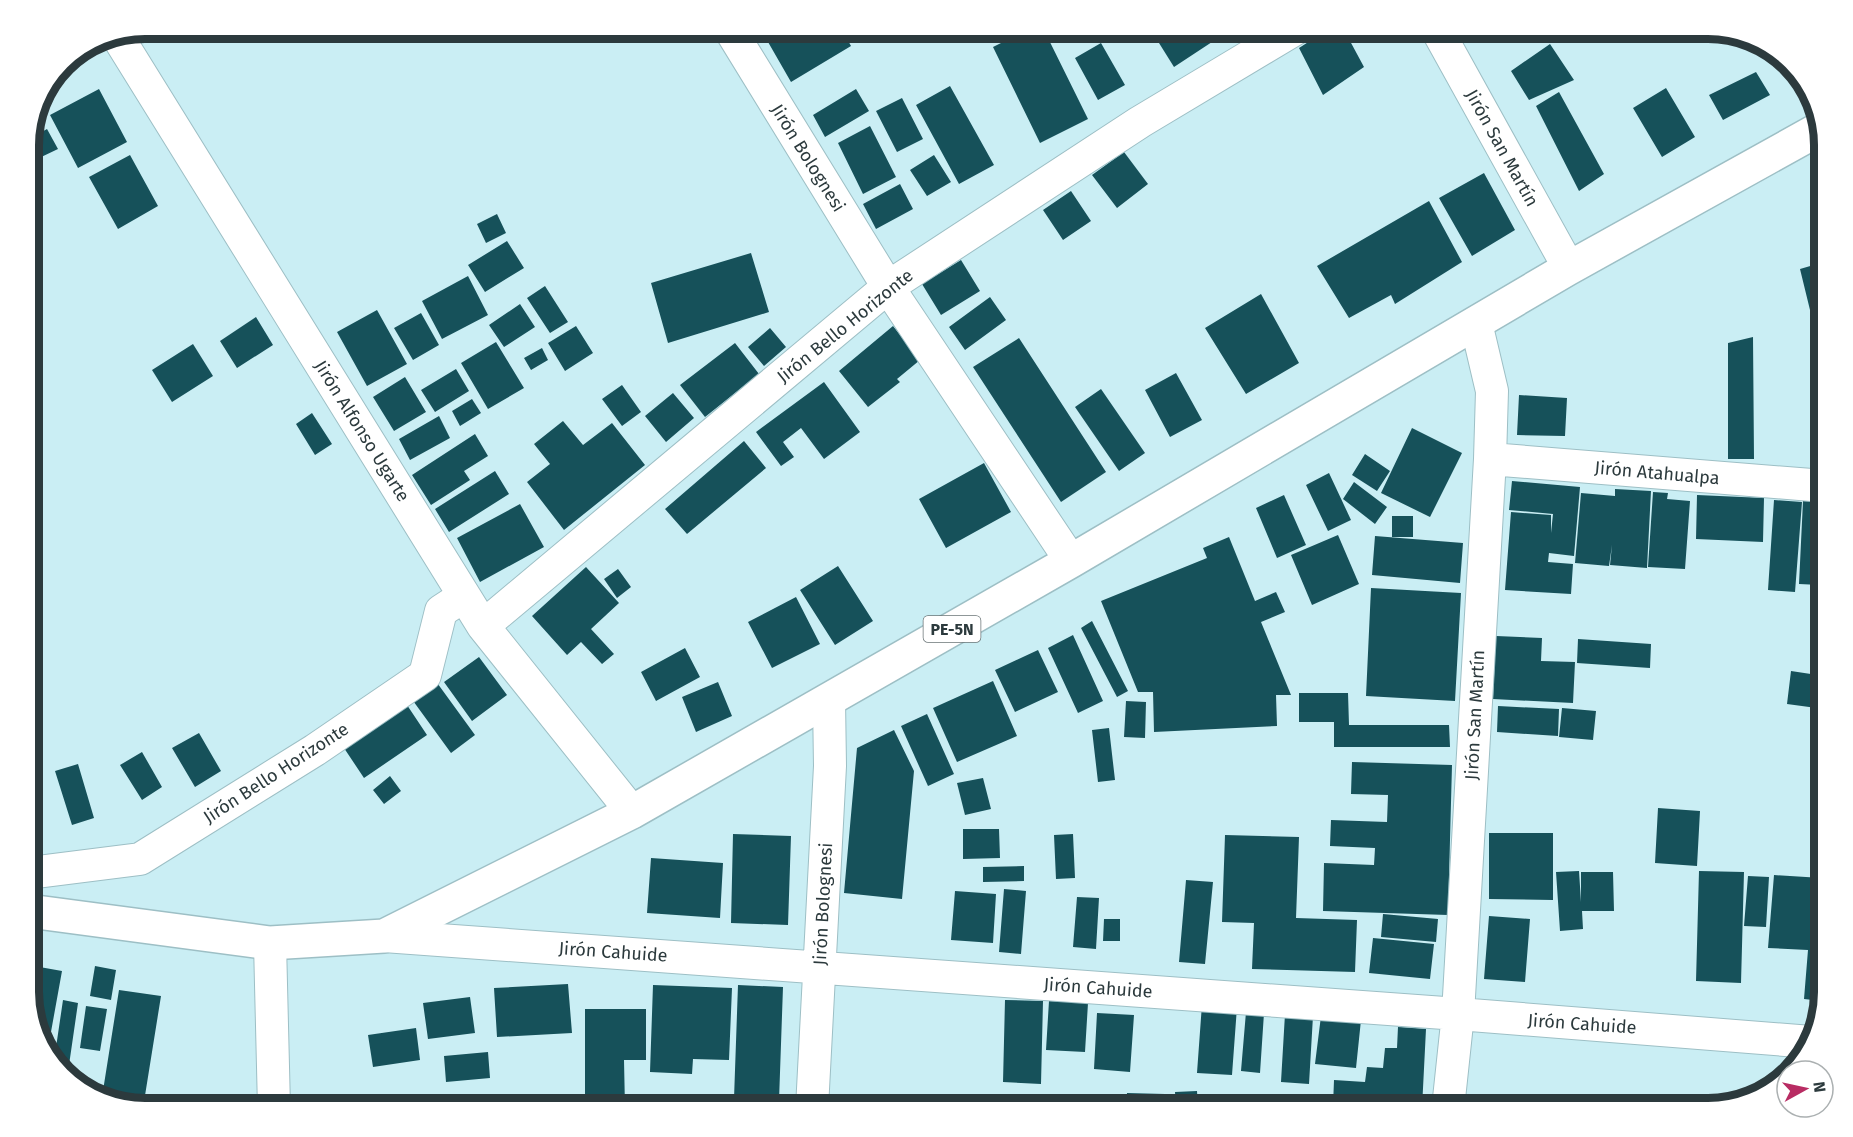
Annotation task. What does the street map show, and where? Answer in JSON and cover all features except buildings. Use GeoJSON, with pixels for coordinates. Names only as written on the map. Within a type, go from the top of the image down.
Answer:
{"type":"FeatureCollection","features":[{"type":"Feature","properties":{"kind":"highway","name":"PE-5N"},"geometry":{"type":"LineString","coordinates":[[39,911],[270,943],[384,936],[632,812],[1071,561],[1569,268],[1813,132]]}},
{"type":"Feature","properties":{"kind":"street","name":"Jirón Bolognesi"},"geometry":{"type":"LineString","coordinates":[[736,39],[888,286],[1071,561]]}},
{"type":"Feature","properties":{"kind":"street","name":"Jirón Bello Horizonte"},"geometry":{"type":"LineString","coordinates":[[483,626],[888,286],[1140,122],[1279,39]]}},
{"type":"Feature","properties":{"kind":"street","name":"Jirón San Martín"},"geometry":{"type":"LineString","coordinates":[[1442,39],[1569,268]]}},
{"type":"Feature","properties":{"kind":"street","name":"Jirón Alfonso Ugarte"},"geometry":{"type":"LineString","coordinates":[[127,41],[483,626],[632,812]]}},
{"type":"Feature","properties":{"kind":"street","name":"Jirón San Martín"},"geometry":{"type":"LineString","coordinates":[[1449,1098],[1458,1014],[1490,459],[1492,391],[1476,323]]}},
{"type":"Feature","properties":{"kind":"street","name":"Jirón Atahualpa"},"geometry":{"type":"LineString","coordinates":[[1490,459],[1814,485]]}},
{"type":"Feature","properties":{"kind":"street","name":"Jirón Bello Horizonte"},"geometry":{"type":"LineString","coordinates":[[39,872],[140,859],[306,756],[425,675],[441,611],[464,596]]}},
{"type":"Feature","properties":{"kind":"street","name":"Jirón Bolognesi"},"geometry":{"type":"LineString","coordinates":[[812,1098],[830,766],[829,700]]}},
{"type":"Feature","properties":{"kind":"street","name":"Jirón Cahuide"},"geometry":{"type":"LineString","coordinates":[[384,936],[1802,1041]]}},
{"type":"Feature","properties":{"kind":"street"},"geometry":{"type":"LineString","coordinates":[[270,943],[274,1098]]}}]}
